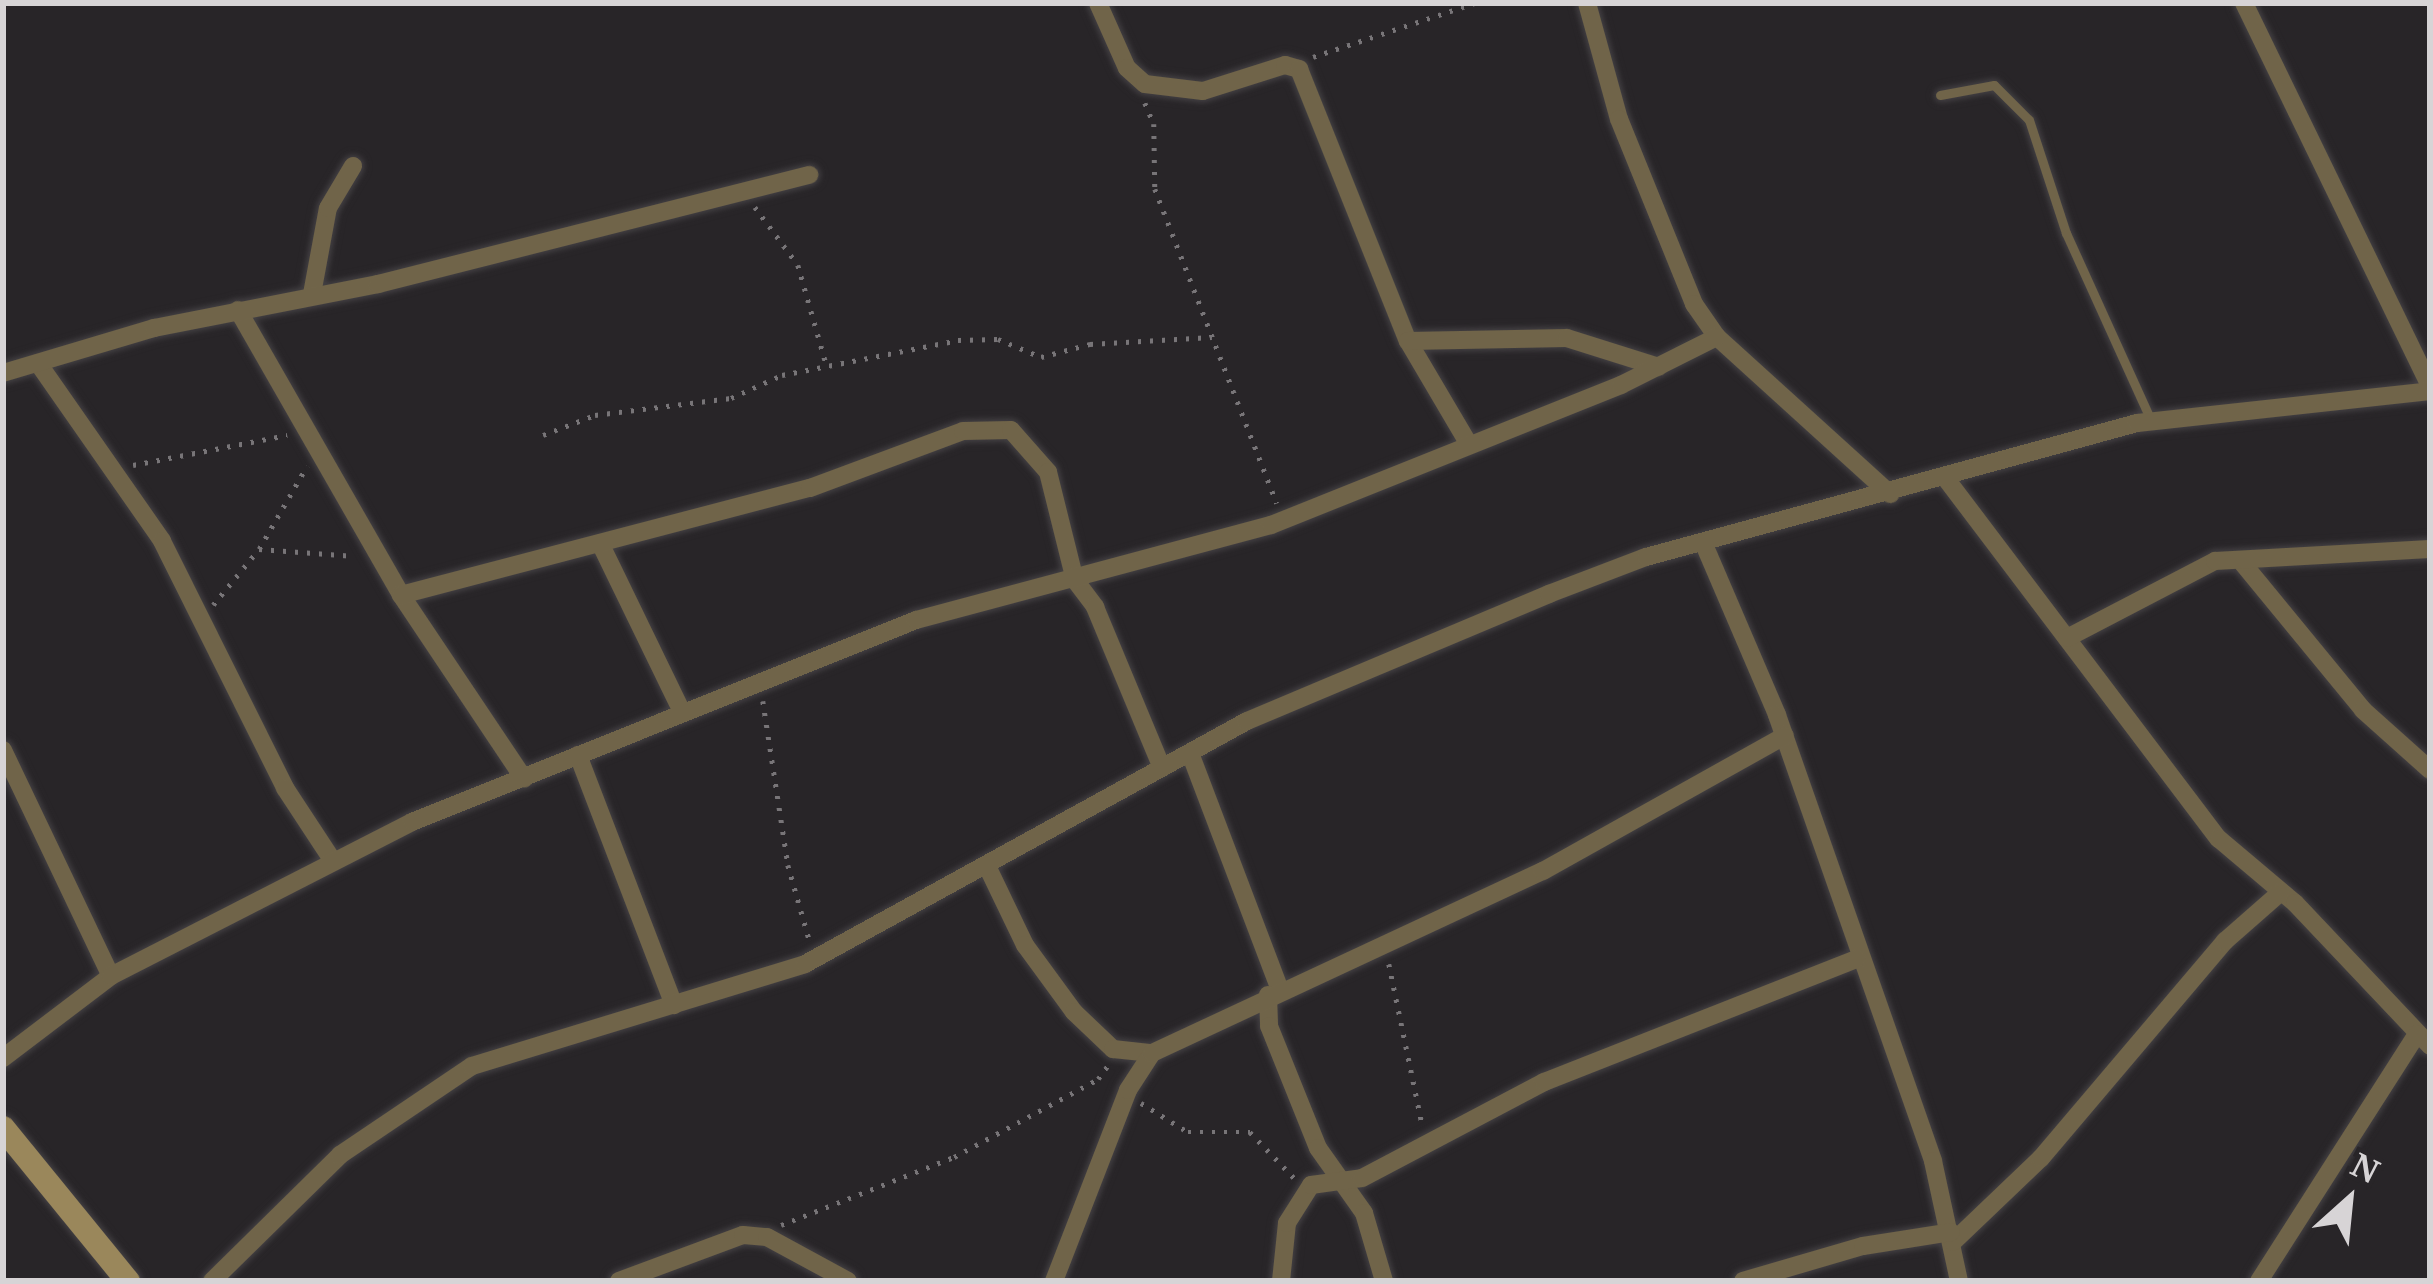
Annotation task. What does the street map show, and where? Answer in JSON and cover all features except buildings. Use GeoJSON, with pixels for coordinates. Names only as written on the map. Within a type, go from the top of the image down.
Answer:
{"type":"FeatureCollection","features":[{"type":"Feature","properties":{"kind":"street"},"geometry":{"type":"LineString","coordinates":[[1098,3],[1127,68],[1145,84],[1202,91],[1285,65],[1310,85],[1408,341],[1468,443]]}},
{"type":"Feature","properties":{"kind":"street"},"geometry":{"type":"LineString","coordinates":[[1587,3],[1618,119],[1694,304],[1717,337],[1890,494]]}},
{"type":"Feature","properties":{"kind":"street"},"geometry":{"type":"LineString","coordinates":[[212,1281],[340,1154],[416,1099],[513,1049],[817,959],[1190,752],[1549,594],[1703,542],[1947,480],[2151,420],[2430,388],[2245,3]]}},
{"type":"Feature","properties":{"kind":"street"},"geometry":{"type":"LineString","coordinates":[[312,294],[328,208],[353,166]]}},
{"type":"Feature","properties":{"kind":"street"},"geometry":{"type":"LineString","coordinates":[[3,373],[238,310],[809,175]]}},
{"type":"Feature","properties":{"kind":"street"},"geometry":{"type":"LineString","coordinates":[[238,310],[401,596],[524,779]]}},
{"type":"Feature","properties":{"kind":"street"},"geometry":{"type":"LineString","coordinates":[[3,1058],[111,976],[331,858],[681,710],[987,596],[1075,580],[1286,518],[1659,367],[1717,337]]}},
{"type":"Feature","properties":{"kind":"street"},"geometry":{"type":"LineString","coordinates":[[1408,341],[1567,338],[1659,367]]}},
{"type":"Feature","properties":{"kind":"street"},"geometry":{"type":"LineString","coordinates":[[38,363],[116,469],[201,618],[285,788],[331,858]]}},
{"type":"Feature","properties":{"kind":"street"},"geometry":{"type":"LineString","coordinates":[[401,596],[810,488],[963,431],[1011,430],[1048,472],[1075,580],[1095,607],[1162,768]]}},
{"type":"Feature","properties":{"kind":"street"},"geometry":{"type":"LineString","coordinates":[[1947,480],[2219,839],[2281,892],[2424,1040],[2259,1281]]}},
{"type":"Feature","properties":{"kind":"street"},"geometry":{"type":"LineString","coordinates":[[1703,542],[1785,736],[1952,1237],[1959,1281]]}},
{"type":"Feature","properties":{"kind":"street"},"geometry":{"type":"LineString","coordinates":[[601,544],[681,710]]}},
{"type":"Feature","properties":{"kind":"street"},"geometry":{"type":"LineString","coordinates":[[2067,638],[2215,561],[2430,548]]}},
{"type":"Feature","properties":{"kind":"street"},"geometry":{"type":"LineString","coordinates":[[2240,560],[2363,710],[2430,770]]}},
{"type":"Feature","properties":{"kind":"street"},"geometry":{"type":"LineString","coordinates":[[1054,1281],[1128,1090],[1152,1053],[1543,871],[1785,736]]}},
{"type":"Feature","properties":{"kind":"street"},"geometry":{"type":"LineString","coordinates":[[3,750],[111,976]]}},
{"type":"Feature","properties":{"kind":"street"},"geometry":{"type":"LineString","coordinates":[[1190,752],[1274,993],[1269,1026],[1340,1181],[1364,1213],[1384,1281]]}},
{"type":"Feature","properties":{"kind":"street"},"geometry":{"type":"LineString","coordinates":[[578,755],[674,1004]]}},
{"type":"Feature","properties":{"kind":"street"},"geometry":{"type":"LineString","coordinates":[[987,866],[1044,976],[1113,1048],[1152,1053]]}},
{"type":"Feature","properties":{"kind":"street"},"geometry":{"type":"LineString","coordinates":[[1744,1281],[1863,1246],[1952,1237],[2041,1158],[2225,941],[2281,892]]}},
{"type":"Feature","properties":{"kind":"street"},"geometry":{"type":"LineString","coordinates":[[1281,1281],[1287,1222],[1311,1185],[1340,1181],[1430,1145],[1544,1082],[1857,959]]}},
{"type":"Feature","properties":{"kind":"street"},"geometry":{"type":"LineString","coordinates":[[3,1128],[128,1281]]}},
{"type":"Feature","properties":{"kind":"street"},"geometry":{"type":"LineString","coordinates":[[619,1281],[743,1235],[763,1237],[848,1281]]}},
{"type":"Feature","properties":{"kind":"lane"},"geometry":{"type":"LineString","coordinates":[[1940,95],[1994,85],[2029,120],[2066,233],[2151,420]]}},
{"type":"Feature","properties":{"kind":"path"},"geometry":{"type":"LineString","coordinates":[[1285,65],[1474,3]]}},
{"type":"Feature","properties":{"kind":"path"},"geometry":{"type":"LineString","coordinates":[[1127,68],[1154,124],[1155,189],[1286,518]]}},
{"type":"Feature","properties":{"kind":"path"},"geometry":{"type":"LineString","coordinates":[[744,194],[798,265],[827,367]]}},
{"type":"Feature","properties":{"kind":"path"},"geometry":{"type":"LineString","coordinates":[[543,436],[596,415],[731,398],[782,375],[978,338],[1041,357],[1090,344],[1212,337]]}},
{"type":"Feature","properties":{"kind":"path"},"geometry":{"type":"LineString","coordinates":[[116,469],[303,430]]}},
{"type":"Feature","properties":{"kind":"path"},"geometry":{"type":"LineString","coordinates":[[201,618],[259,549],[315,452]]}},
{"type":"Feature","properties":{"kind":"path"},"geometry":{"type":"LineString","coordinates":[[259,549],[376,554]]}},
{"type":"Feature","properties":{"kind":"path"},"geometry":{"type":"LineString","coordinates":[[765,677],[767,756],[797,910],[817,959]]}},
{"type":"Feature","properties":{"kind":"path"},"geometry":{"type":"LineString","coordinates":[[1390,942],[1389,985],[1430,1145]]}},
{"type":"Feature","properties":{"kind":"path"},"geometry":{"type":"LineString","coordinates":[[763,1237],[966,1150],[1098,1079],[1113,1048]]}},
{"type":"Feature","properties":{"kind":"path"},"geometry":{"type":"LineString","coordinates":[[1128,1090],[1188,1132],[1250,1132],[1286,1174],[1311,1185]]}}]}
